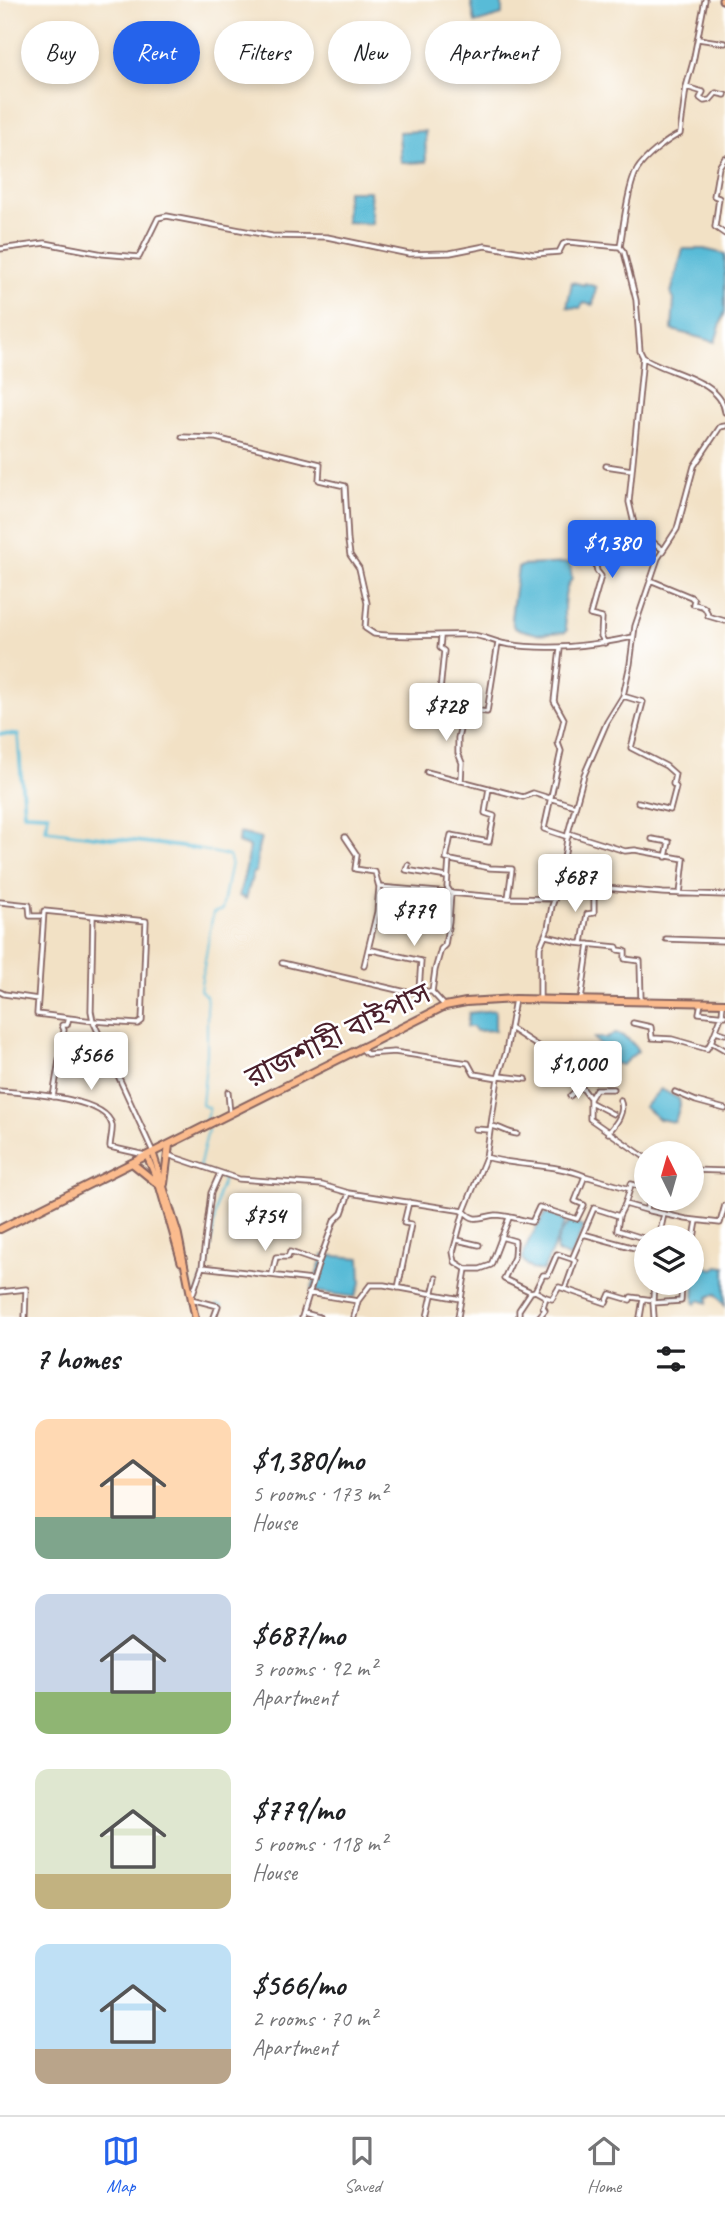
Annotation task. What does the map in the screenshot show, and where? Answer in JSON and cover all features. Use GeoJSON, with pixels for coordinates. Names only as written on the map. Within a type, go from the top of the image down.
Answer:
{"type":"FeatureCollection","features":[{"type":"Feature","properties":{"kind":"highway","name":"রাজশাহী বাইপাস"},"geometry":{"type":"LineString","coordinates":[[0,1229],[445,1006],[515,999],[724,1003]]}},
{"type":"Feature","properties":{"kind":"highway"},"geometry":{"type":"LineString","coordinates":[[132,1163],[162,1185],[169,1145]]}},
{"type":"Feature","properties":{"kind":"main road"},"geometry":{"type":"LineString","coordinates":[[150,1154],[178,1233],[193,1317]]}},
{"type":"Feature","properties":{"kind":"main road"},"geometry":{"type":"LineString","coordinates":[[162,1185],[193,1317]]}},
{"type":"Feature","properties":{"kind":"street"},"geometry":{"type":"LineString","coordinates":[[663,551],[635,528],[629,502],[643,357],[640,351],[636,300],[626,259],[620,247],[627,206],[638,169],[667,139],[680,134],[686,87],[705,0]]}},
{"type":"Feature","properties":{"kind":"street"},"geometry":{"type":"LineString","coordinates":[[698,39],[725,43]]}},
{"type":"Feature","properties":{"kind":"street"},"geometry":{"type":"LineString","coordinates":[[686,87],[703,92],[700,98],[704,101],[710,100],[716,93],[725,95]]}},
{"type":"Feature","properties":{"kind":"street"},"geometry":{"type":"LineString","coordinates":[[725,158],[719,167],[714,196],[719,198],[715,227],[725,234]]}},
{"type":"Feature","properties":{"kind":"street"},"geometry":{"type":"LineString","coordinates":[[0,249],[45,243],[103,254],[139,257],[158,218],[167,216],[272,236],[327,237],[409,254],[450,253],[485,246],[534,254],[554,254],[568,242],[620,247]]}},
{"type":"Feature","properties":{"kind":"street"},"geometry":{"type":"LineString","coordinates":[[643,357],[694,379],[721,399],[725,412]]}},
{"type":"Feature","properties":{"kind":"street"},"geometry":{"type":"LineString","coordinates":[[540,999],[538,957],[560,884],[568,835],[584,775],[607,722],[623,696],[633,637],[650,580],[657,558],[680,520],[694,466],[720,427],[725,426]]}},
{"type":"Feature","properties":{"kind":"street"},"geometry":{"type":"LineString","coordinates":[[183,437],[216,438],[320,464],[318,480],[345,486],[350,555],[359,568],[367,603],[365,628],[374,634],[484,636],[498,643],[560,649],[633,637]]}},
{"type":"Feature","properties":{"kind":"street"},"geometry":{"type":"LineString","coordinates":[[606,466],[632,470]]}},
{"type":"Feature","properties":{"kind":"street"},"geometry":{"type":"LineString","coordinates":[[573,561],[595,561],[600,576],[590,615],[602,618],[601,636],[605,643]]}},
{"type":"Feature","properties":{"kind":"street"},"geometry":{"type":"LineString","coordinates":[[650,580],[691,597],[693,604],[707,609],[708,616],[725,621]]}},
{"type":"Feature","properties":{"kind":"street"},"geometry":{"type":"LineString","coordinates":[[441,637],[440,648],[444,651],[439,701],[442,705],[487,712],[498,643]]}},
{"type":"Feature","properties":{"kind":"street"},"geometry":{"type":"LineString","coordinates":[[560,649],[554,701],[564,719],[558,743],[561,751],[544,829],[610,848],[684,859],[680,894]]}},
{"type":"Feature","properties":{"kind":"street"},"geometry":{"type":"LineString","coordinates":[[623,696],[643,702],[631,748],[666,766],[675,774],[673,784],[676,786],[670,810],[638,802]]}},
{"type":"Feature","properties":{"kind":"street"},"geometry":{"type":"LineString","coordinates":[[461,781],[462,763],[458,753],[458,738],[465,708]]}},
{"type":"Feature","properties":{"kind":"street"},"geometry":{"type":"LineString","coordinates":[[427,772],[523,797],[533,793],[575,806]]}},
{"type":"Feature","properties":{"kind":"street"},"geometry":{"type":"LineString","coordinates":[[489,788],[485,813],[494,816],[489,842],[451,835],[446,859],[491,868],[512,869],[508,898]]}},
{"type":"Feature","properties":{"kind":"street"},"geometry":{"type":"LineString","coordinates":[[345,837],[357,855],[355,869],[375,872],[379,887],[377,912],[364,966]]}},
{"type":"Feature","properties":{"kind":"street"},"geometry":{"type":"LineString","coordinates":[[652,839],[670,842],[666,857]]}},
{"type":"Feature","properties":{"kind":"street"},"geometry":{"type":"LineString","coordinates":[[432,992],[441,949],[445,945],[451,893],[447,887],[449,859]]}},
{"type":"Feature","properties":{"kind":"street"},"geometry":{"type":"LineString","coordinates":[[408,865],[406,870],[447,877]]}},
{"type":"Feature","properties":{"kind":"street"},"geometry":{"type":"LineString","coordinates":[[560,884],[725,895]]}},
{"type":"Feature","properties":{"kind":"street"},"geometry":{"type":"LineString","coordinates":[[379,887],[554,900]]}},
{"type":"Feature","properties":{"kind":"street"},"geometry":{"type":"LineString","coordinates":[[582,943],[587,914],[594,913],[594,887]]}},
{"type":"Feature","properties":{"kind":"street"},"geometry":{"type":"LineString","coordinates":[[0,902],[29,905],[30,916],[43,916]]}},
{"type":"Feature","properties":{"kind":"street"},"geometry":{"type":"LineString","coordinates":[[44,911],[93,916],[146,921],[142,1021],[138,1024],[37,1014],[44,911]]}},
{"type":"Feature","properties":{"kind":"street"},"geometry":{"type":"LineString","coordinates":[[93,916],[93,1021],[150,1154]]}},
{"type":"Feature","properties":{"kind":"street"},"geometry":{"type":"LineString","coordinates":[[546,936],[617,947],[618,950],[625,951],[625,959],[640,961],[641,1001]]}},
{"type":"Feature","properties":{"kind":"street"},"geometry":{"type":"LineString","coordinates":[[666,939],[725,941]]}},
{"type":"Feature","properties":{"kind":"street"},"geometry":{"type":"LineString","coordinates":[[581,1000],[589,944]]}},
{"type":"Feature","properties":{"kind":"street"},"geometry":{"type":"LineString","coordinates":[[368,949],[421,961],[421,992]]}},
{"type":"Feature","properties":{"kind":"street"},"geometry":{"type":"LineString","coordinates":[[282,963],[406,992],[432,992],[445,1006]]}},
{"type":"Feature","properties":{"kind":"street"},"geometry":{"type":"LineString","coordinates":[[0,992],[38,999]]}},
{"type":"Feature","properties":{"kind":"street"},"geometry":{"type":"LineString","coordinates":[[509,1218],[491,1265],[480,1269],[466,1269],[455,1262],[453,1258],[464,1211],[486,1157],[498,1077],[506,1052],[515,999]]}},
{"type":"Feature","properties":{"kind":"street"},"geometry":{"type":"LineString","coordinates":[[701,1003],[699,1013],[723,1015]]}},
{"type":"Feature","properties":{"kind":"street"},"geometry":{"type":"LineString","coordinates":[[633,1023],[651,1027],[652,1038],[672,1039],[707,1049],[723,1015],[724,1003]]}},
{"type":"Feature","properties":{"kind":"street"},"geometry":{"type":"LineString","coordinates":[[53,1097],[64,1030],[62,1025],[67,1025],[69,1018]]}},
{"type":"Feature","properties":{"kind":"street"},"geometry":{"type":"LineString","coordinates":[[510,1027],[562,1062],[591,1101],[613,1114]]}},
{"type":"Feature","properties":{"kind":"street"},"geometry":{"type":"LineString","coordinates":[[716,1031],[725,1034]]}},
{"type":"Feature","properties":{"kind":"street"},"geometry":{"type":"LineString","coordinates":[[711,1042],[725,1049]]}},
{"type":"Feature","properties":{"kind":"street"},"geometry":{"type":"LineString","coordinates":[[360,1047],[368,1054],[394,1052],[468,1063],[474,1074],[526,1079]]}},
{"type":"Feature","properties":{"kind":"street"},"geometry":{"type":"LineString","coordinates":[[570,1096],[581,1086]]}},
{"type":"Feature","properties":{"kind":"street"},"geometry":{"type":"LineString","coordinates":[[613,1089],[596,1089],[591,1101],[590,1119],[634,1150]]}},
{"type":"Feature","properties":{"kind":"street"},"geometry":{"type":"LineString","coordinates":[[0,1091],[86,1104],[107,1116],[112,1124],[110,1147],[150,1154]]}},
{"type":"Feature","properties":{"kind":"street"},"geometry":{"type":"LineString","coordinates":[[228,1092],[230,1114]]}},
{"type":"Feature","properties":{"kind":"street"},"geometry":{"type":"LineString","coordinates":[[675,1092],[725,1109]]}},
{"type":"Feature","properties":{"kind":"street"},"geometry":{"type":"LineString","coordinates":[[608,1133],[621,1113],[620,1100]]}},
{"type":"Feature","properties":{"kind":"street"},"geometry":{"type":"LineString","coordinates":[[475,1129],[500,1127],[508,1133],[517,1134]]}},
{"type":"Feature","properties":{"kind":"street"},"geometry":{"type":"LineString","coordinates":[[168,1154],[239,1179],[322,1185],[349,1193],[464,1211],[469,1217],[480,1220],[496,1215],[532,1222],[539,1207],[577,1219],[584,1205],[575,1201],[585,1176]]}},
{"type":"Feature","properties":{"kind":"street"},"geometry":{"type":"LineString","coordinates":[[486,1157],[530,1166],[569,1169],[630,1189]]}},
{"type":"Feature","properties":{"kind":"street"},"geometry":{"type":"LineString","coordinates":[[704,1170],[725,1171]]}},
{"type":"Feature","properties":{"kind":"street"},"geometry":{"type":"LineString","coordinates":[[214,1317],[218,1306],[191,1299],[202,1267],[211,1194],[220,1173]]}},
{"type":"Feature","properties":{"kind":"street"},"geometry":{"type":"LineString","coordinates":[[634,1185],[631,1184],[619,1216],[617,1230],[634,1235]]}},
{"type":"Feature","properties":{"kind":"street"},"geometry":{"type":"LineString","coordinates":[[319,1317],[303,1315],[307,1293],[334,1221],[342,1213],[349,1193]]}},
{"type":"Feature","properties":{"kind":"street"},"geometry":{"type":"LineString","coordinates":[[398,1288],[411,1224],[404,1223],[409,1202]]}},
{"type":"Feature","properties":{"kind":"street"},"geometry":{"type":"LineString","coordinates":[[625,1204],[634,1207]]}},
{"type":"Feature","properties":{"kind":"street"},"geometry":{"type":"LineString","coordinates":[[650,1211],[696,1221],[720,1223],[725,1205]]}},
{"type":"Feature","properties":{"kind":"street"},"geometry":{"type":"LineString","coordinates":[[572,1259],[594,1208],[619,1216]]}},
{"type":"Feature","properties":{"kind":"street"},"geometry":{"type":"LineString","coordinates":[[662,1225],[664,1214]]}},
{"type":"Feature","properties":{"kind":"street"},"geometry":{"type":"LineString","coordinates":[[695,1225],[696,1221]]}},
{"type":"Feature","properties":{"kind":"street"},"geometry":{"type":"LineString","coordinates":[[583,1234],[634,1248]]}},
{"type":"Feature","properties":{"kind":"street"},"geometry":{"type":"LineString","coordinates":[[501,1237],[515,1241],[514,1257],[504,1279],[552,1299],[559,1287],[606,1303],[610,1294],[625,1301],[631,1297],[653,1301],[681,1301],[681,1295]]}},
{"type":"Feature","properties":{"kind":"street"},"geometry":{"type":"LineString","coordinates":[[457,1240],[479,1245]]}},
{"type":"Feature","properties":{"kind":"street"},"geometry":{"type":"LineString","coordinates":[[272,1274],[276,1257],[288,1257],[290,1252],[319,1262]]}},
{"type":"Feature","properties":{"kind":"street"},"geometry":{"type":"LineString","coordinates":[[519,1317],[519,1310],[543,1275],[548,1276],[557,1254],[575,1261],[565,1290]]}},
{"type":"Feature","properties":{"kind":"street"},"geometry":{"type":"LineString","coordinates":[[202,1267],[312,1280]]}},
{"type":"Feature","properties":{"kind":"street"},"geometry":{"type":"LineString","coordinates":[[458,1317],[466,1269]]}},
{"type":"Feature","properties":{"kind":"street"},"geometry":{"type":"LineString","coordinates":[[427,1317],[436,1278]]}},
{"type":"Feature","properties":{"kind":"street"},"geometry":{"type":"LineString","coordinates":[[354,1317],[358,1301],[370,1285],[461,1300]]}},
{"type":"Feature","properties":{"kind":"street"},"geometry":{"type":"LineString","coordinates":[[0,1292],[26,1289],[25,1317]]}},
{"type":"Feature","properties":{"kind":"street"},"geometry":{"type":"LineString","coordinates":[[307,1293],[358,1301]]}},
{"type":"Feature","properties":{"kind":"street"},"geometry":{"type":"LineString","coordinates":[[653,1295],[654,1317]]}},
{"type":"Feature","properties":{"kind":"street"},"geometry":{"type":"LineString","coordinates":[[539,1317],[545,1310],[542,1307],[546,1297]]}},
{"type":"Feature","properties":{"kind":"street"},"geometry":{"type":"LineString","coordinates":[[640,1317],[643,1298]]}},
{"type":"Feature","properties":{"kind":"water"},"geometry":{"type":"Polygon","coordinates":[[[471,0],[502,0],[502,15],[475,21],[471,0]]]}},
{"type":"Feature","properties":{"kind":"water"},"geometry":{"type":"Polygon","coordinates":[[[425,131],[426,162],[401,163],[399,132],[425,131]]]}},
{"type":"Feature","properties":{"kind":"water"},"geometry":{"type":"Polygon","coordinates":[[[347,191],[370,191],[372,224],[346,222],[347,191]]]}},
{"type":"Feature","properties":{"kind":"water"},"geometry":{"type":"Polygon","coordinates":[[[683,249],[704,249],[725,254],[725,311],[715,342],[672,330],[674,300],[671,293],[683,249]]]}},
{"type":"Feature","properties":{"kind":"water"},"geometry":{"type":"Polygon","coordinates":[[[572,282],[596,287],[593,305],[584,303],[580,308],[567,307],[572,282]]]}},
{"type":"Feature","properties":{"kind":"water"},"geometry":{"type":"Polygon","coordinates":[[[570,563],[572,579],[564,603],[567,630],[537,634],[514,628],[511,618],[518,568],[524,565],[570,563]]]}},
{"type":"Feature","properties":{"kind":"water"},"geometry":{"type":"Polygon","coordinates":[[[239,833],[261,838],[256,872],[253,873],[246,899],[239,896],[249,847],[238,843],[239,833]]]}},
{"type":"Feature","properties":{"kind":"water"},"geometry":{"type":"Polygon","coordinates":[[[495,1010],[495,1030],[476,1031],[473,1027],[467,1027],[469,1013],[495,1010]]]}},
{"type":"Feature","properties":{"kind":"water"},"geometry":{"type":"Polygon","coordinates":[[[614,1034],[628,1039],[638,1051],[622,1065],[605,1057],[603,1049],[594,1038],[606,1038],[614,1034]]]}},
{"type":"Feature","properties":{"kind":"water"},"geometry":{"type":"Polygon","coordinates":[[[661,1089],[679,1099],[675,1122],[659,1119],[644,1107],[661,1089]]]}},
{"type":"Feature","properties":{"kind":"water"},"geometry":{"type":"Polygon","coordinates":[[[546,1213],[566,1220],[543,1271],[531,1269],[522,1259],[529,1240],[546,1213]]]}},
{"type":"Feature","properties":{"kind":"water"},"geometry":{"type":"Polygon","coordinates":[[[570,1222],[584,1227],[570,1258],[557,1252],[557,1244],[570,1222]]]}},
{"type":"Feature","properties":{"kind":"water"},"geometry":{"type":"Polygon","coordinates":[[[323,1255],[360,1258],[361,1283],[355,1297],[311,1291],[323,1255]]]}},
{"type":"Feature","properties":{"kind":"water"},"geometry":{"type":"Polygon","coordinates":[[[704,1266],[714,1269],[718,1266],[725,1267],[725,1306],[716,1294],[708,1297],[707,1303],[699,1300],[696,1304],[694,1295],[704,1295],[704,1266]]]}},
{"type":"Feature","properties":{"kind":"waterway"},"geometry":{"type":"LineString","coordinates":[[0,734],[18,735],[24,813],[48,814],[46,830],[198,849]]}},
{"type":"Feature","properties":{"kind":"waterway"},"geometry":{"type":"LineString","coordinates":[[198,849],[229,856],[231,862],[222,910],[213,913],[200,990],[207,1001],[207,1053],[202,1105],[209,1108],[205,1122]]}},
{"type":"Feature","properties":{"kind":"waterway"},"geometry":{"type":"LineString","coordinates":[[198,1300],[195,1296],[208,1266],[218,1194],[224,1179],[199,1168],[208,1130]]}},
{"type":"Feature","properties":{"kind":"waterway"},"geometry":{"type":"LineString","coordinates":[[217,1305],[222,1306],[218,1317]]}}]}
